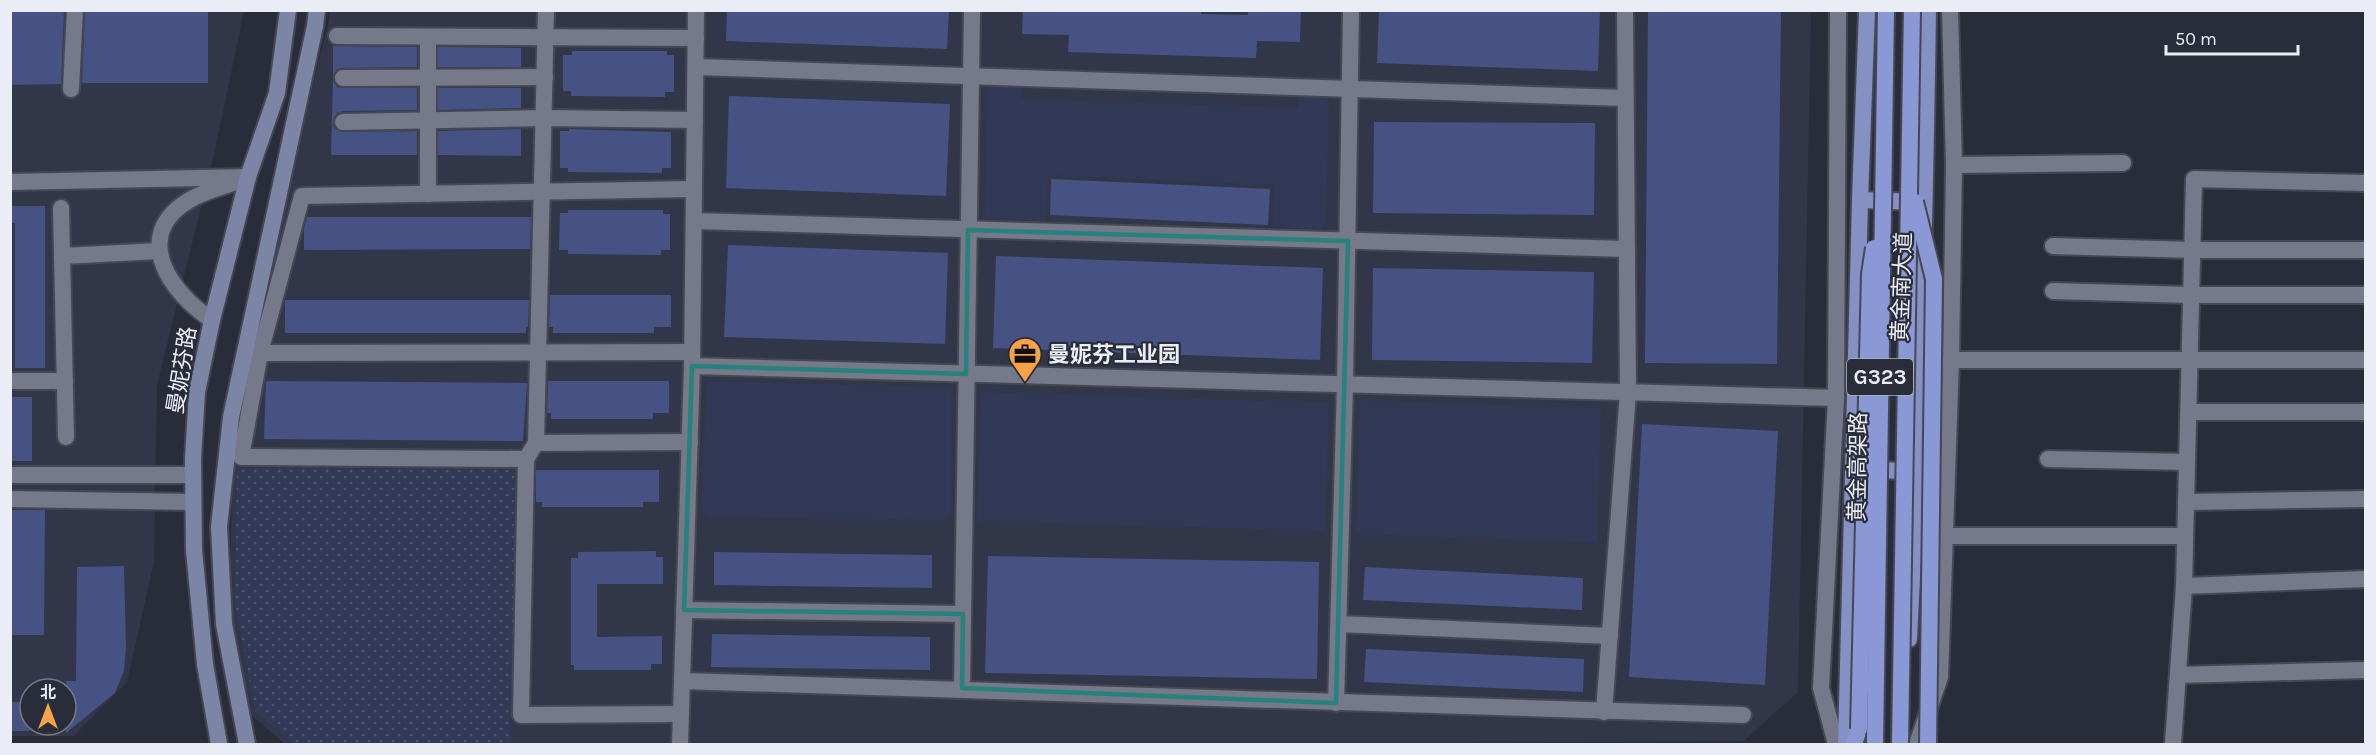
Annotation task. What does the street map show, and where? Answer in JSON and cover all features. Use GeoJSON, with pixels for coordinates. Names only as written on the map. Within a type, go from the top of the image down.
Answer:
{"type":"FeatureCollection","features":[{"type":"Feature","properties":{"kind":"highway","name":"黄金高架路"},"geometry":{"type":"LineString","coordinates":[[1875,744],[1886,10]]}},
{"type":"Feature","properties":{"kind":"highway","name":"G323"},"geometry":{"type":"LineString","coordinates":[[1900,744],[1912,10]]}},
{"type":"Feature","properties":{"kind":"highway"},"geometry":{"type":"LineString","coordinates":[[1857,739],[1870,274],[1884,179]]}},
{"type":"Feature","properties":{"kind":"highway"},"geometry":{"type":"LineString","coordinates":[[1909,180],[1934,279],[1928,744]]}},
{"type":"Feature","properties":{"kind":"main road","name":"曼妮芬路"},"geometry":{"type":"LineString","coordinates":[[219,744],[205,664],[194,550],[193,475],[197,392],[212,320],[248,177],[277,93],[288,10]]}},
{"type":"Feature","properties":{"kind":"main road"},"geometry":{"type":"LineString","coordinates":[[247,744],[224,624],[219,527],[231,417],[317,10]]}},
{"type":"Feature","properties":{"kind":"main road","name":"黄金南大道"},"geometry":{"type":"LineString","coordinates":[[1846,744],[1867,10]]}},
{"type":"Feature","properties":{"kind":"main road","name":"黄金南大道"},"geometry":{"type":"LineString","coordinates":[[1905,744],[1918,472],[1926,202],[1928,10]]}},
{"type":"Feature","properties":{"kind":"main road"},"geometry":{"type":"LineString","coordinates":[[1860,200],[1926,202]]}},
{"type":"Feature","properties":{"kind":"main road"},"geometry":{"type":"LineString","coordinates":[[1853,468],[1918,472]]}},
{"type":"Feature","properties":{"kind":"street"},"geometry":{"type":"LineString","coordinates":[[72,89],[75,10]]}},
{"type":"Feature","properties":{"kind":"street"},"geometry":{"type":"LineString","coordinates":[[546,10],[536,443],[526,459],[521,715],[681,714]]}},
{"type":"Feature","properties":{"kind":"street"},"geometry":{"type":"LineString","coordinates":[[680,744],[692,359],[696,10]]}},
{"type":"Feature","properties":{"kind":"street"},"geometry":{"type":"LineString","coordinates":[[962,688],[972,10]]}},
{"type":"Feature","properties":{"kind":"street"},"geometry":{"type":"LineString","coordinates":[[1336,703],[1345,384],[1351,10]]}},
{"type":"Feature","properties":{"kind":"street"},"geometry":{"type":"LineString","coordinates":[[1604,712],[1628,392],[1625,10]]}},
{"type":"Feature","properties":{"kind":"street"},"geometry":{"type":"LineString","coordinates":[[1836,744],[1821,688],[1836,398],[1838,10]]}},
{"type":"Feature","properties":{"kind":"street"},"geometry":{"type":"LineString","coordinates":[[1917,744],[1940,677],[1951,360],[1954,165],[1950,10]]}},
{"type":"Feature","properties":{"kind":"street"},"geometry":{"type":"LineString","coordinates":[[337,36],[696,39]]}},
{"type":"Feature","properties":{"kind":"street"},"geometry":{"type":"LineString","coordinates":[[428,37],[428,194]]}},
{"type":"Feature","properties":{"kind":"street"},"geometry":{"type":"LineString","coordinates":[[696,68],[1626,98]]}},
{"type":"Feature","properties":{"kind":"street"},"geometry":{"type":"LineString","coordinates":[[343,78],[545,77]]}},
{"type":"Feature","properties":{"kind":"street"},"geometry":{"type":"LineString","coordinates":[[343,122],[544,118],[695,120]]}},
{"type":"Feature","properties":{"kind":"street"},"geometry":{"type":"LineString","coordinates":[[1954,165],[2123,163]]}},
{"type":"Feature","properties":{"kind":"street"},"geometry":{"type":"LineString","coordinates":[[10,182],[248,177]]}},
{"type":"Feature","properties":{"kind":"street"},"geometry":{"type":"LineString","coordinates":[[212,320],[180,294],[165,268],[159,244],[166,223],[180,207],[198,196],[248,177]]}},
{"type":"Feature","properties":{"kind":"street"},"geometry":{"type":"LineString","coordinates":[[2173,744],[2184,586],[2194,179],[2366,183]]}},
{"type":"Feature","properties":{"kind":"street"},"geometry":{"type":"LineString","coordinates":[[526,459],[241,457],[260,353],[302,196],[694,189]]}},
{"type":"Feature","properties":{"kind":"street"},"geometry":{"type":"LineString","coordinates":[[62,208],[66,437]]}},
{"type":"Feature","properties":{"kind":"street"},"geometry":{"type":"LineString","coordinates":[[694,221],[1627,249]]}},
{"type":"Feature","properties":{"kind":"street"},"geometry":{"type":"LineString","coordinates":[[2053,246],[2193,250],[2366,250]]}},
{"type":"Feature","properties":{"kind":"street"},"geometry":{"type":"LineString","coordinates":[[63,256],[159,251]]}},
{"type":"Feature","properties":{"kind":"street"},"geometry":{"type":"LineString","coordinates":[[2053,291],[2191,295],[2366,295]]}},
{"type":"Feature","properties":{"kind":"street"},"geometry":{"type":"LineString","coordinates":[[260,353],[538,354],[692,359],[966,374],[1836,398]]}},
{"type":"Feature","properties":{"kind":"street"},"geometry":{"type":"LineString","coordinates":[[1951,360],[2366,360]]}},
{"type":"Feature","properties":{"kind":"street"},"geometry":{"type":"LineString","coordinates":[[10,381],[65,381]]}},
{"type":"Feature","properties":{"kind":"street"},"geometry":{"type":"LineString","coordinates":[[2188,412],[2366,412]]}},
{"type":"Feature","properties":{"kind":"street"},"geometry":{"type":"LineString","coordinates":[[536,443],[690,442]]}},
{"type":"Feature","properties":{"kind":"street"},"geometry":{"type":"LineString","coordinates":[[2048,459],[2187,462]]}},
{"type":"Feature","properties":{"kind":"street"},"geometry":{"type":"LineString","coordinates":[[10,475],[193,475]]}},
{"type":"Feature","properties":{"kind":"street"},"geometry":{"type":"LineString","coordinates":[[10,499],[193,502]]}},
{"type":"Feature","properties":{"kind":"street"},"geometry":{"type":"LineString","coordinates":[[2186,502],[2366,499]]}},
{"type":"Feature","properties":{"kind":"street"},"geometry":{"type":"LineString","coordinates":[[1944,536],[2185,536]]}},
{"type":"Feature","properties":{"kind":"street"},"geometry":{"type":"LineString","coordinates":[[2184,586],[2366,579]]}},
{"type":"Feature","properties":{"kind":"street"},"geometry":{"type":"LineString","coordinates":[[684,610],[963,614]]}},
{"type":"Feature","properties":{"kind":"street"},"geometry":{"type":"LineString","coordinates":[[1338,624],[1610,636]]}},
{"type":"Feature","properties":{"kind":"street"},"geometry":{"type":"LineString","coordinates":[[2178,675],[2366,670]]}},
{"type":"Feature","properties":{"kind":"street"},"geometry":{"type":"LineString","coordinates":[[682,681],[962,688],[1336,703],[1743,715]]}},
{"type":"Feature","properties":{"kind":"highlighted area"},"geometry":{"type":"Polygon","coordinates":[[[968,230],[1348,241],[1336,703],[962,688],[963,614],[684,610],[692,366],[966,374],[968,230]]]}},
{"type":"Feature","properties":{"kind":"shaded area"},"geometry":{"type":"Polygon","coordinates":[[[10,11],[244,11],[214,155],[157,385],[154,562],[127,682],[78,732],[78,677],[18,677],[18,736],[11,736],[10,11]]]}},
{"type":"Feature","properties":{"kind":"shaded area","name":"曼妮芬工业园"},"geometry":{"type":"Polygon","coordinates":[[[330,11],[1811,11],[1798,692],[1744,741],[1288,744],[285,744],[250,714],[230,605],[232,467],[260,298],[330,11]]]}},
{"type":"Feature","properties":{"kind":"shaded area"},"geometry":{"type":"Polygon","coordinates":[[[988,84],[1021,85],[1021,99],[1298,108],[1299,96],[1324,96],[1329,104],[1326,220],[1320,229],[1273,227],[1274,185],[1048,175],[1046,220],[985,218],[988,84]]]}},
{"type":"Feature","properties":{"kind":"shaded area"},"geometry":{"type":"Polygon","coordinates":[[[707,381],[951,388],[951,512],[944,520],[707,516],[701,509],[707,381]]]}},
{"type":"Feature","properties":{"kind":"shaded area"},"geometry":{"type":"Polygon","coordinates":[[[981,392],[1329,403],[1325,531],[977,521],[981,392]]]}},
{"type":"Feature","properties":{"kind":"shaded area"},"geometry":{"type":"Polygon","coordinates":[[[1360,401],[1601,408],[1597,542],[1356,534],[1360,401]]]}},
{"type":"Feature","properties":{"kind":"shaded area"},"geometry":{"type":"Polygon","coordinates":[[[237,468],[515,470],[511,743],[292,744],[255,710],[235,603],[237,468]]]}},
{"type":"Feature","properties":{"kind":"building"},"geometry":{"type":"Polygon","coordinates":[[[10,10],[64,10],[61,84],[10,85],[10,10]]]}},
{"type":"Feature","properties":{"kind":"building"},"geometry":{"type":"Polygon","coordinates":[[[85,10],[208,10],[208,83],[82,83],[85,10]]]}},
{"type":"Feature","properties":{"kind":"building"},"geometry":{"type":"Polygon","coordinates":[[[727,10],[949,10],[947,49],[726,41],[727,10]]]}},
{"type":"Feature","properties":{"kind":"building"},"geometry":{"type":"Polygon","coordinates":[[[1023,10],[1201,10],[1201,14],[1248,15],[1248,10],[1301,10],[1300,42],[1257,41],[1256,58],[1068,52],[1069,35],[1022,34],[1023,10]]]}},
{"type":"Feature","properties":{"kind":"building"},"geometry":{"type":"Polygon","coordinates":[[[1379,10],[1600,10],[1598,71],[1377,63],[1379,10]]]}},
{"type":"Feature","properties":{"kind":"building"},"geometry":{"type":"Polygon","coordinates":[[[1648,10],[1781,10],[1777,364],[1645,363],[1648,10]]]}},
{"type":"Feature","properties":{"kind":"building"},"geometry":{"type":"Polygon","coordinates":[[[333,46],[417,47],[417,67],[343,68],[337,69],[333,77],[333,46]]]}},
{"type":"Feature","properties":{"kind":"building"},"geometry":{"type":"Polygon","coordinates":[[[438,47],[521,48],[521,67],[438,67],[438,47]]]}},
{"type":"Feature","properties":{"kind":"building"},"geometry":{"type":"Polygon","coordinates":[[[572,51],[667,51],[667,55],[674,55],[674,92],[665,92],[665,97],[571,96],[571,91],[563,91],[563,55],[572,55],[572,51]]]}},
{"type":"Feature","properties":{"kind":"building"},"geometry":{"type":"Polygon","coordinates":[[[333,79],[337,87],[343,88],[417,88],[417,110],[343,111],[337,113],[333,122],[334,128],[343,132],[417,131],[417,155],[331,155],[333,79]]]}},
{"type":"Feature","properties":{"kind":"building"},"geometry":{"type":"Polygon","coordinates":[[[438,88],[521,88],[521,108],[438,110],[438,88]]]}},
{"type":"Feature","properties":{"kind":"building"},"geometry":{"type":"Polygon","coordinates":[[[729,96],[950,104],[946,196],[726,188],[729,96]]]}},
{"type":"Feature","properties":{"kind":"building"},"geometry":{"type":"Polygon","coordinates":[[[1374,122],[1595,123],[1594,215],[1373,213],[1374,122]]]}},
{"type":"Feature","properties":{"kind":"building"},"geometry":{"type":"Polygon","coordinates":[[[521,129],[521,156],[438,155],[438,131],[521,129]]]}},
{"type":"Feature","properties":{"kind":"building"},"geometry":{"type":"Polygon","coordinates":[[[569,129],[671,132],[671,168],[662,168],[662,173],[568,172],[568,168],[560,168],[560,131],[569,131],[569,129]]]}},
{"type":"Feature","properties":{"kind":"building"},"geometry":{"type":"Polygon","coordinates":[[[1051,179],[1270,189],[1268,225],[1050,215],[1051,179]]]}},
{"type":"Feature","properties":{"kind":"building"},"geometry":{"type":"Polygon","coordinates":[[[10,206],[45,206],[45,368],[15,368],[15,223],[10,223],[10,206]]]}},
{"type":"Feature","properties":{"kind":"building"},"geometry":{"type":"Polygon","coordinates":[[[568,210],[663,210],[663,214],[670,214],[670,250],[661,250],[661,255],[568,254],[568,250],[559,250],[560,213],[568,213],[568,210]]]}},
{"type":"Feature","properties":{"kind":"building"},"geometry":{"type":"Polygon","coordinates":[[[307,217],[531,217],[530,249],[304,250],[304,228],[307,217]]]}},
{"type":"Feature","properties":{"kind":"building"},"geometry":{"type":"Polygon","coordinates":[[[728,245],[948,253],[945,344],[724,337],[728,245]]]}},
{"type":"Feature","properties":{"kind":"building"},"geometry":{"type":"Polygon","coordinates":[[[996,256],[1323,268],[1320,360],[993,348],[996,256]]]}},
{"type":"Feature","properties":{"kind":"building"},"geometry":{"type":"Polygon","coordinates":[[[1373,268],[1594,272],[1592,363],[1372,360],[1373,268]]]}},
{"type":"Feature","properties":{"kind":"building"},"geometry":{"type":"Polygon","coordinates":[[[550,295],[671,295],[671,327],[654,327],[654,333],[553,333],[553,327],[549,327],[550,295]]]}},
{"type":"Feature","properties":{"kind":"building"},"geometry":{"type":"Polygon","coordinates":[[[285,300],[529,300],[528,327],[526,327],[526,333],[285,333],[285,300]]]}},
{"type":"Feature","properties":{"kind":"building"},"geometry":{"type":"Polygon","coordinates":[[[266,381],[527,383],[523,441],[264,439],[266,381]]]}},
{"type":"Feature","properties":{"kind":"building"},"geometry":{"type":"Polygon","coordinates":[[[548,381],[669,381],[669,413],[653,413],[653,419],[551,419],[551,413],[547,413],[548,381]]]}},
{"type":"Feature","properties":{"kind":"building"},"geometry":{"type":"Polygon","coordinates":[[[10,397],[32,397],[32,461],[10,461],[10,397]]]}},
{"type":"Feature","properties":{"kind":"building"},"geometry":{"type":"Polygon","coordinates":[[[1642,424],[1778,431],[1765,685],[1629,677],[1642,424]]]}},
{"type":"Feature","properties":{"kind":"building"},"geometry":{"type":"Polygon","coordinates":[[[536,470],[659,470],[659,502],[643,502],[643,507],[542,507],[542,502],[536,502],[536,470]]]}},
{"type":"Feature","properties":{"kind":"building"},"geometry":{"type":"Polygon","coordinates":[[[10,510],[45,510],[44,635],[10,635],[10,510]]]}},
{"type":"Feature","properties":{"kind":"building"},"geometry":{"type":"Polygon","coordinates":[[[656,551],[656,557],[663,557],[663,584],[597,584],[597,637],[662,636],[662,664],[651,664],[651,670],[574,670],[574,665],[571,665],[571,558],[578,558],[578,552],[656,551]]]}},
{"type":"Feature","properties":{"kind":"building"},"geometry":{"type":"Polygon","coordinates":[[[714,552],[932,555],[932,588],[714,585],[714,552]]]}},
{"type":"Feature","properties":{"kind":"building"},"geometry":{"type":"Polygon","coordinates":[[[988,556],[1319,562],[1317,679],[985,673],[988,556]]]}},
{"type":"Feature","properties":{"kind":"building"},"geometry":{"type":"Polygon","coordinates":[[[124,566],[126,646],[124,671],[115,693],[78,723],[78,677],[76,677],[77,567],[124,566]]]}},
{"type":"Feature","properties":{"kind":"building"},"geometry":{"type":"Polygon","coordinates":[[[1365,567],[1583,578],[1582,610],[1363,600],[1365,567]]]}},
{"type":"Feature","properties":{"kind":"building"},"geometry":{"type":"Polygon","coordinates":[[[712,634],[930,637],[930,670],[711,667],[712,634]]]}},
{"type":"Feature","properties":{"kind":"building"},"geometry":{"type":"Polygon","coordinates":[[[1366,649],[1584,659],[1583,692],[1364,682],[1366,649]]]}},
{"type":"Feature","properties":{"kind":"building"},"geometry":{"type":"Polygon","coordinates":[[[10,702],[18,702],[18,731],[10,731],[10,702]]]}},
{"type":"Feature","properties":{"kind":"place","name":"曼妮芬工业园"},"geometry":{"type":"Point","coordinates":[1025,383]}}]}
